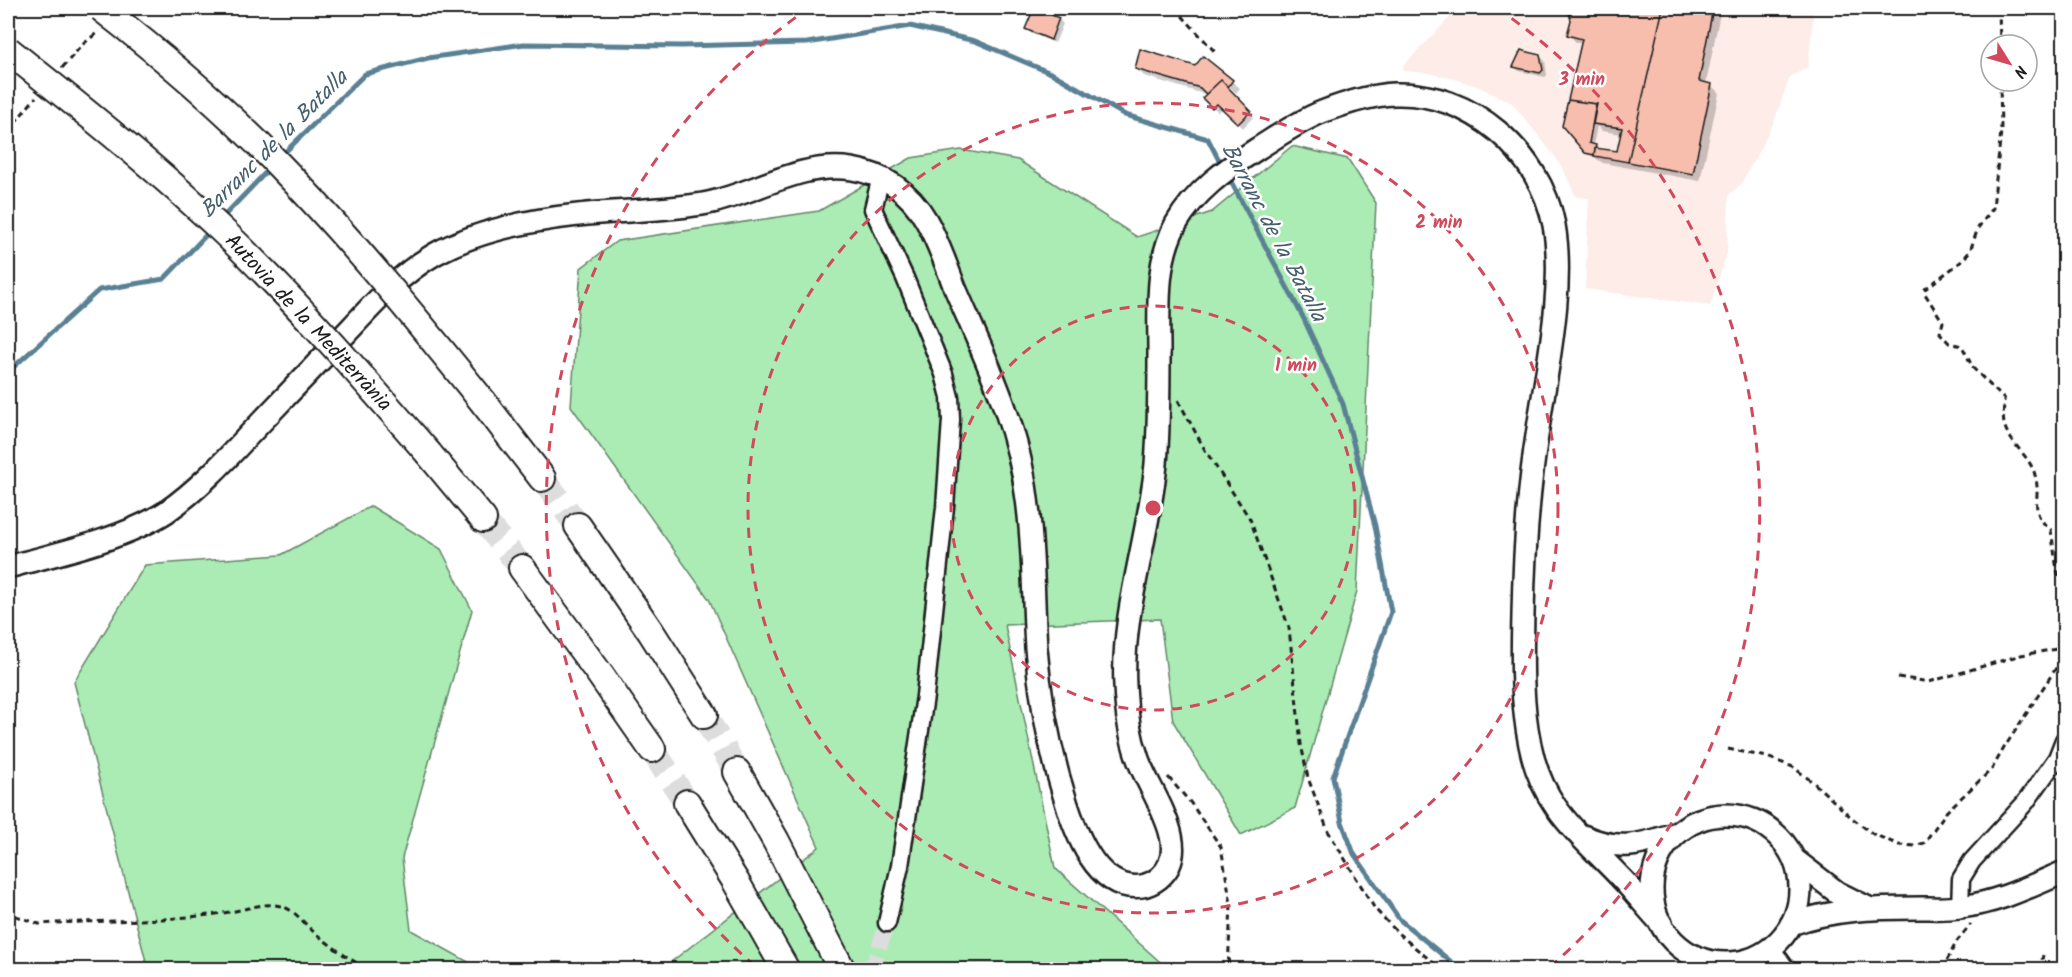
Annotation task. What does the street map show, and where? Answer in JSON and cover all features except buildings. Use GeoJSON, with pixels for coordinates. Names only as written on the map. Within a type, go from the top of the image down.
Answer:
{"type":"FeatureCollection","features":[{"type":"Feature","properties":{"kind":"highway"},"geometry":{"type":"LineString","coordinates":[[101,8],[200,90],[280,166],[382,278],[542,477]]}},
{"type":"Feature","properties":{"kind":"highway","name":"Autovia de la Mediterrània"},"geometry":{"type":"LineString","coordinates":[[8,50],[147,163],[225,233],[294,303],[429,453],[483,519]]}},
{"type":"Feature","properties":{"kind":"highway"},"geometry":{"type":"LineString","coordinates":[[578,526],[651,632],[704,715]]}},
{"type":"Feature","properties":{"kind":"highway"},"geometry":{"type":"LineString","coordinates":[[522,568],[652,749]]}},
{"type":"Feature","properties":{"kind":"highway"},"geometry":{"type":"LineString","coordinates":[[737,772],[776,841],[842,969]]}},
{"type":"Feature","properties":{"kind":"highway"},"geometry":{"type":"LineString","coordinates":[[687,802],[786,969]]}},
{"type":"Feature","properties":{"kind":"main road"},"geometry":{"type":"LineString","coordinates":[[8,567],[124,532],[172,508],[235,450],[404,275],[434,255],[461,242],[488,232],[577,215],[712,202],[800,172],[821,168],[851,168],[881,177],[910,197],[928,224],[979,339],[1014,431],[1027,493],[1042,706],[1066,804],[1083,845],[1095,865],[1108,877],[1138,887],[1155,882],[1168,868],[1174,852],[1168,826],[1139,763],[1131,735],[1125,690],[1127,647],[1134,593],[1156,464],[1159,307],[1163,254],[1177,221],[1201,191],[1235,163],[1310,117],[1354,102],[1392,94],[1428,98],[1457,107],[1503,136],[1533,169],[1546,197],[1555,229],[1557,279],[1547,370],[1533,459],[1524,553],[1522,637],[1524,704],[1528,738],[1543,789],[1575,832],[1625,882],[1673,940],[1691,953],[1713,961],[1735,961],[1741,964],[1771,948],[1783,936],[1791,924],[1799,892],[1799,876],[1795,860],[1784,843],[1770,830],[1749,818],[1712,816],[1689,825],[1679,832],[1661,854],[1654,874],[1653,895],[1660,923]]}},
{"type":"Feature","properties":{"kind":"main road"},"geometry":{"type":"LineString","coordinates":[[1575,832],[1616,846],[1641,845],[1679,832]]}},
{"type":"Feature","properties":{"kind":"main road"},"geometry":{"type":"LineString","coordinates":[[1795,860],[1838,893],[1869,908]]}},
{"type":"Feature","properties":{"kind":"main road"},"geometry":{"type":"LineString","coordinates":[[1791,924],[1817,916],[1869,908],[1960,908],[2026,889],[2064,872]]}},
{"type":"Feature","properties":{"kind":"main road"},"geometry":{"type":"LineString","coordinates":[[1682,947],[1693,969]]}},
{"type":"Feature","properties":{"kind":"street"},"geometry":{"type":"LineString","coordinates":[[881,177],[873,209],[905,278],[944,374],[950,398],[951,420],[946,498],[925,696],[900,866],[887,923]]}},
{"type":"Feature","properties":{"kind":"street"},"geometry":{"type":"LineString","coordinates":[[1960,908],[1961,879],[1972,861],[2025,803],[2057,758],[2064,740]]}},
{"type":"Feature","properties":{"kind":"street"},"geometry":{"type":"LineString","coordinates":[[1771,948],[1787,969]]}},
{"type":"Feature","properties":{"kind":"path"},"geometry":{"type":"LineString","coordinates":[[1175,8],[1216,53]]}},
{"type":"Feature","properties":{"kind":"path"},"geometry":{"type":"LineString","coordinates":[[1999,8],[2000,33]]}},
{"type":"Feature","properties":{"kind":"path"},"geometry":{"type":"LineString","coordinates":[[2000,93],[2001,131],[1993,208],[1978,228],[1970,251],[1962,261],[1925,289],[1925,294],[1943,322],[1940,333],[1949,343],[1962,346],[1973,368],[2004,399],[2004,425],[2008,435],[2025,456],[2035,474],[2035,502],[2041,522],[2051,530],[2057,570],[2064,592]]}},
{"type":"Feature","properties":{"kind":"path"},"geometry":{"type":"LineString","coordinates":[[1174,392],[1204,450],[1250,519],[1289,628],[1301,744],[1308,778],[1328,831],[1375,909],[1400,935],[1442,969]]}},
{"type":"Feature","properties":{"kind":"path"},"geometry":{"type":"LineString","coordinates":[[1898,677],[1929,681],[2064,647]]}},
{"type":"Feature","properties":{"kind":"path"},"geometry":{"type":"LineString","coordinates":[[1728,749],[1767,756],[1793,767],[1873,834],[1899,845],[1915,846],[1924,843],[1947,811],[1992,769],[2058,665],[2064,647]]}},
{"type":"Feature","properties":{"kind":"path"},"geometry":{"type":"LineString","coordinates":[[1168,777],[1190,802],[1221,847],[1231,904],[1228,969]]}},
{"type":"Feature","properties":{"kind":"path"},"geometry":{"type":"LineString","coordinates":[[1942,969],[1957,941],[1992,900]]}},
{"type":"Feature","properties":{"kind":"path"},"geometry":{"type":"LineString","coordinates":[[8,908],[16,916],[39,924],[191,918],[236,911],[256,905],[284,907],[331,946],[358,964],[372,969]]}},
{"type":"Feature","properties":{"kind":"path"},"geometry":{"type":"LineString","coordinates":[[2040,969],[2043,955]]}},
{"type":"Feature","properties":{"kind":"shaded area"},"geometry":{"type":"Polygon","coordinates":[[[1459,8],[1814,8],[1808,67],[1790,77],[1773,124],[1741,184],[1729,195],[1727,253],[1710,306],[1585,289],[1589,198],[1576,197],[1554,155],[1512,103],[1458,80],[1429,73],[1403,71],[1404,65],[1459,8]]]}},
{"type":"Feature","properties":{"kind":"green space"},"geometry":{"type":"Polygon","coordinates":[[[1292,146],[1348,159],[1376,203],[1357,591],[1295,808],[1241,835],[1173,721],[1160,619],[1005,625],[1055,868],[1168,969],[662,969],[819,847],[709,599],[571,406],[581,268],[617,241],[819,211],[911,158],[961,150],[1018,160],[1137,237],[1212,212],[1292,146]]]}},
{"type":"Feature","properties":{"kind":"green space"},"geometry":{"type":"Polygon","coordinates":[[[371,506],[441,549],[472,610],[402,858],[411,930],[470,963],[639,969],[148,969],[74,682],[145,565],[281,555],[371,506]]]}},
{"type":"Feature","properties":{"kind":"waterway","name":"Barranc de la Batalla"},"geometry":{"type":"LineString","coordinates":[[281,156],[365,74],[428,58],[524,44],[681,46],[807,43],[910,26],[975,41],[1053,74],[1125,115],[1208,139],[1223,168]]}},
{"type":"Feature","properties":{"kind":"waterway","name":"Barranc de la Batalla"},"geometry":{"type":"LineString","coordinates":[[221,219],[271,167]]}},
{"type":"Feature","properties":{"kind":"waterway","name":"Barranc de la Batalla"},"geometry":{"type":"LineString","coordinates":[[1228,176],[1303,317],[1343,404],[1375,526],[1391,612],[1333,777],[1342,822],[1354,854],[1400,920],[1461,970]]}},
{"type":"Feature","properties":{"kind":"waterway","name":"Barranc de la Batalla"},"geometry":{"type":"LineString","coordinates":[[8,372],[99,290],[164,279],[211,230]]}},
{"type":"Feature","properties":{"kind":"tunnel"},"geometry":{"type":"LineString","coordinates":[[542,478],[578,526]]}},
{"type":"Feature","properties":{"kind":"tunnel"},"geometry":{"type":"LineString","coordinates":[[483,519],[522,568]]}},
{"type":"Feature","properties":{"kind":"tunnel"},"geometry":{"type":"LineString","coordinates":[[704,715],[737,772]]}},
{"type":"Feature","properties":{"kind":"tunnel"},"geometry":{"type":"LineString","coordinates":[[652,749],[687,803]]}},
{"type":"Feature","properties":{"kind":"tunnel"},"geometry":{"type":"LineString","coordinates":[[872,970],[887,923]]}}]}
